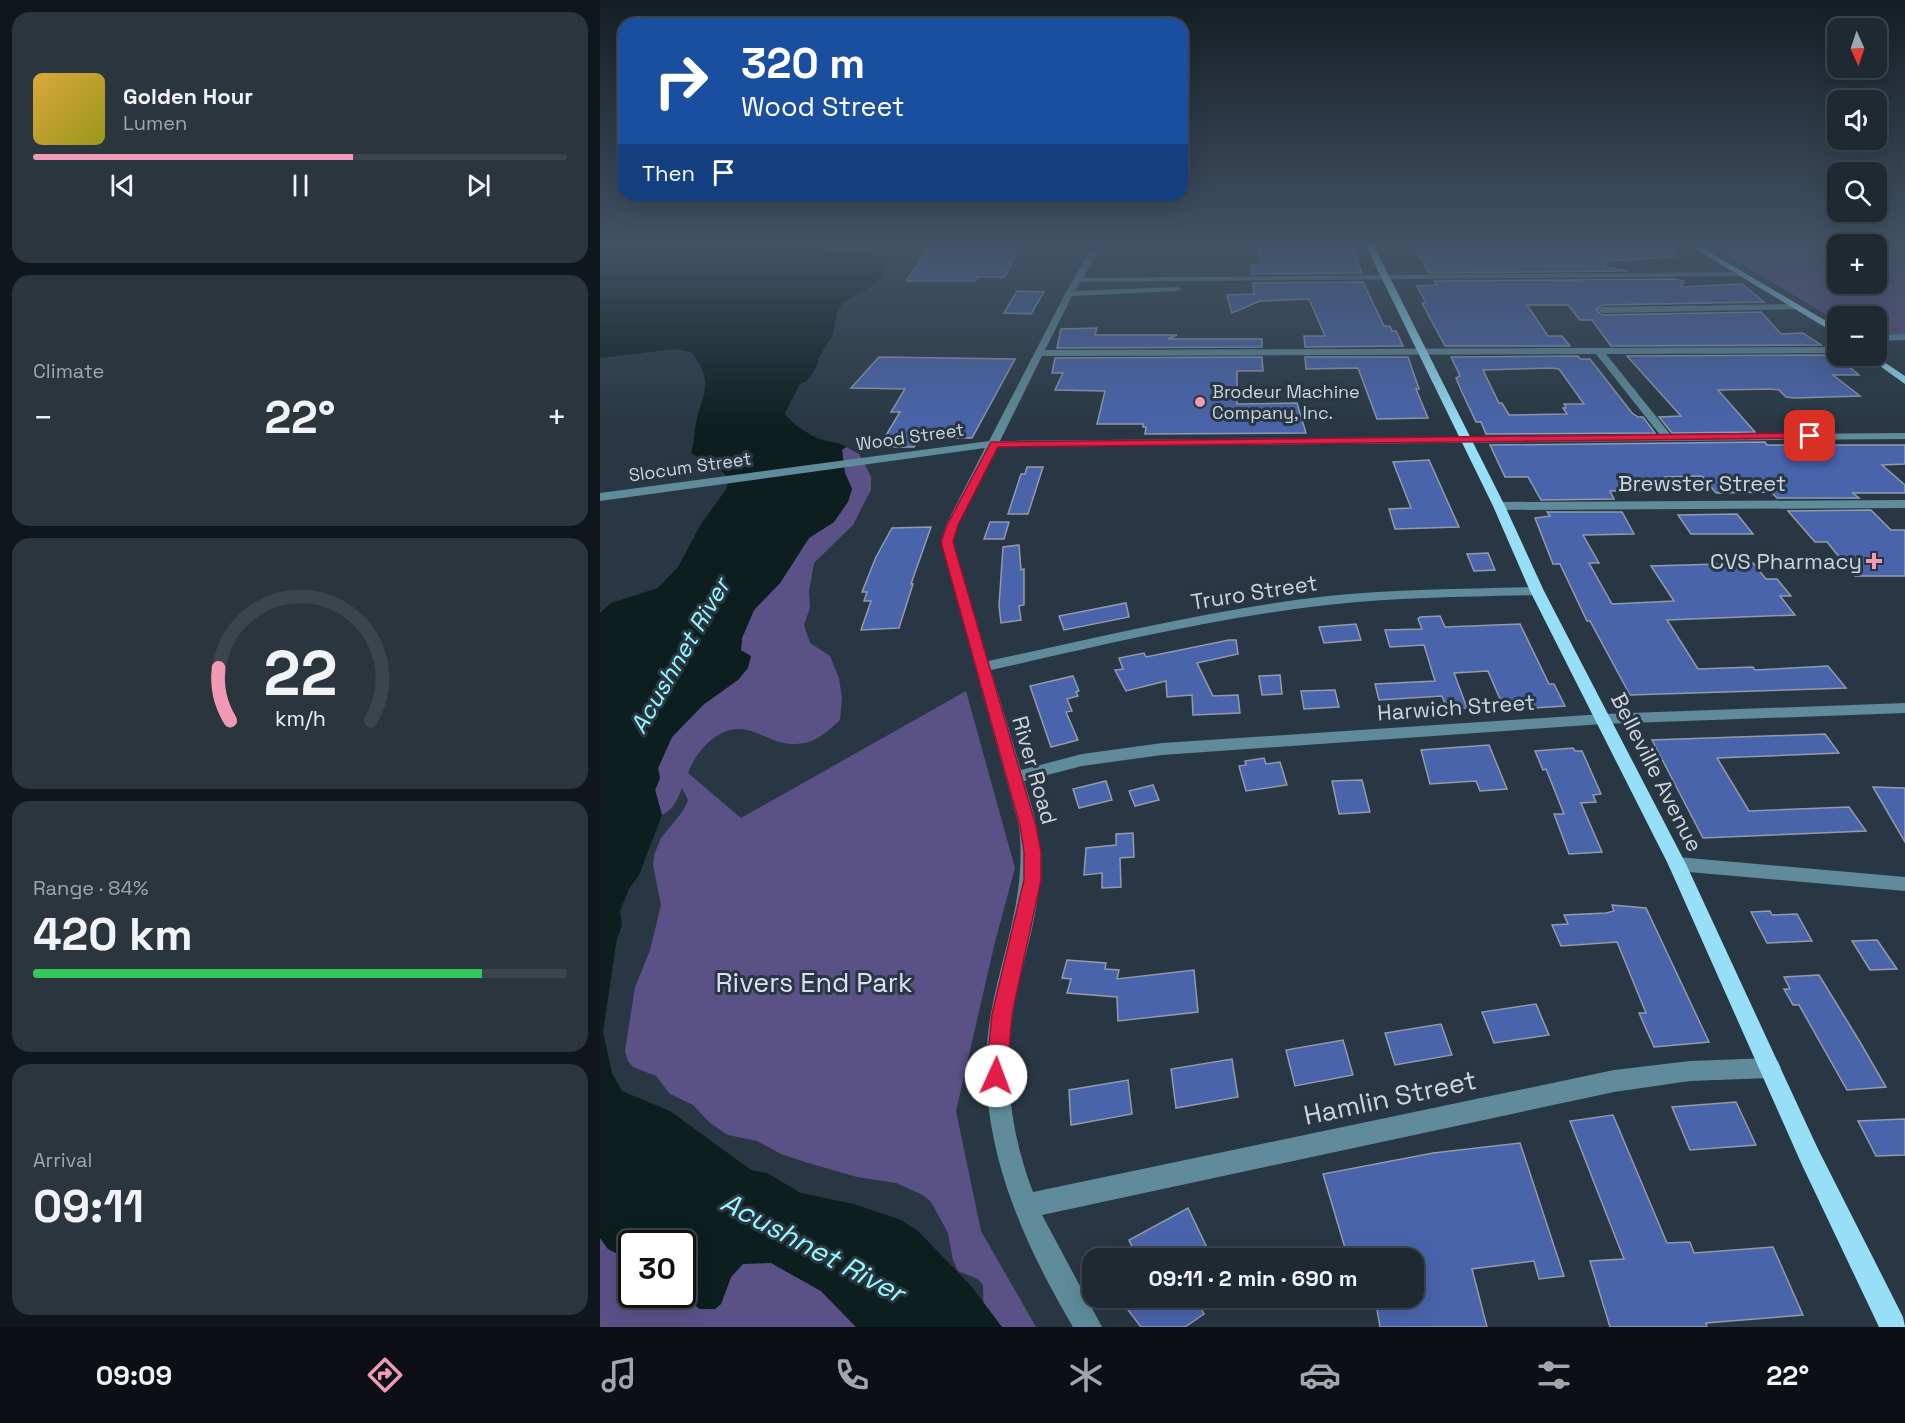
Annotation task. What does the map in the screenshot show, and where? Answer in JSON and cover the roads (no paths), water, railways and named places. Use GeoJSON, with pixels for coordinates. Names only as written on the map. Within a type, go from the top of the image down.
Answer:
{"type":"FeatureCollection","features":[{"type":"Feature","properties":{"kind":"main road","name":"Belleville Avenue"},"geometry":{"type":"LineString","coordinates":[[1399,306],[1499,506],[1538,591],[1677,864],[1810,1157],[1893,1327]]}},
{"type":"Feature","properties":{"kind":"main road"},"geometry":{"type":"LineString","coordinates":[[1796,307],[1827,325]]}},
{"type":"Feature","properties":{"kind":"main road"},"geometry":{"type":"LineString","coordinates":[[1884,366],[1905,381]]}},
{"type":"Feature","properties":{"kind":"street","name":"River Road"},"geometry":{"type":"LineString","coordinates":[[1064,306],[952,525],[947,542],[1031,839],[1032,880],[1002,1014],[996,1076],[998,1107],[1004,1139],[1025,1206],[1056,1272],[1088,1327]]}},
{"type":"Feature","properties":{"kind":"street"},"geometry":{"type":"LineString","coordinates":[[1602,310],[1796,307]]}},
{"type":"Feature","properties":{"kind":"street"},"geometry":{"type":"LineString","coordinates":[[1887,338],[1905,337]]}},
{"type":"Feature","properties":{"kind":"street"},"geometry":{"type":"LineString","coordinates":[[1041,353],[1827,350]]}},
{"type":"Feature","properties":{"kind":"street"},"geometry":{"type":"LineString","coordinates":[[1599,351],[1667,437]]}},
{"type":"Feature","properties":{"kind":"street","name":"Wood Street"},"geometry":{"type":"LineString","coordinates":[[784,472],[994,444],[1905,435]]}},
{"type":"Feature","properties":{"kind":"street","name":"Slocum Street"},"geometry":{"type":"LineString","coordinates":[[600,497],[784,472]]}},
{"type":"Feature","properties":{"kind":"street","name":"Brewster Street"},"geometry":{"type":"LineString","coordinates":[[1499,506],[1905,504]]}},
{"type":"Feature","properties":{"kind":"street","name":"Truro Street"},"geometry":{"type":"LineString","coordinates":[[982,667],[1148,632],[1301,604],[1390,596],[1538,591]]}},
{"type":"Feature","properties":{"kind":"street","name":"Harwich Street"},"geometry":{"type":"LineString","coordinates":[[1013,778],[1082,760],[1162,750],[1603,719],[1905,708]]}},
{"type":"Feature","properties":{"kind":"street"},"geometry":{"type":"LineString","coordinates":[[1677,864],[1905,884]]}},
{"type":"Feature","properties":{"kind":"street","name":"Hamlin Street"},"geometry":{"type":"LineString","coordinates":[[1025,1206],[1614,1080],[1690,1071],[1770,1068]]}},
{"type":"Feature","properties":{"kind":"water","name":"Acushnet River"},"geometry":{"type":"Polygon","coordinates":[[[600,306],[841,306],[832,336],[818,359],[817,366],[807,381],[800,384],[785,413],[807,433],[846,447],[842,450],[845,473],[852,489],[848,502],[834,522],[809,538],[780,583],[754,610],[742,638],[741,650],[751,656],[748,668],[738,680],[703,705],[672,737],[658,768],[660,778],[655,790],[662,815],[639,875],[629,889],[620,911],[622,926],[617,938],[603,1032],[612,1073],[622,1091],[670,1111],[751,1170],[767,1173],[801,1193],[854,1204],[901,1220],[918,1231],[972,1287],[1002,1327],[856,1327],[821,1291],[771,1263],[743,1264],[731,1277],[721,1304],[715,1309],[700,1309],[696,1306],[696,1230],[618,1230],[618,1254],[608,1249],[600,1238],[600,613],[611,603],[658,588],[678,567],[701,524],[727,488],[728,482],[724,473],[691,453],[705,390],[704,373],[691,352],[674,349],[600,358],[600,306]]]}},
{"type":"Feature","properties":{"kind":"place","name":"Brodeur Machine Company, Inc."},"geometry":{"type":"Point","coordinates":[1200,402]}},
{"type":"Feature","properties":{"kind":"place","name":"CVS Pharmacy"},"geometry":{"type":"Point","coordinates":[1874,561]}},
{"type":"Feature","properties":{"kind":"park label","name":"Rivers End Park"},"geometry":{"type":"Point","coordinates":[814,983]}}]}
